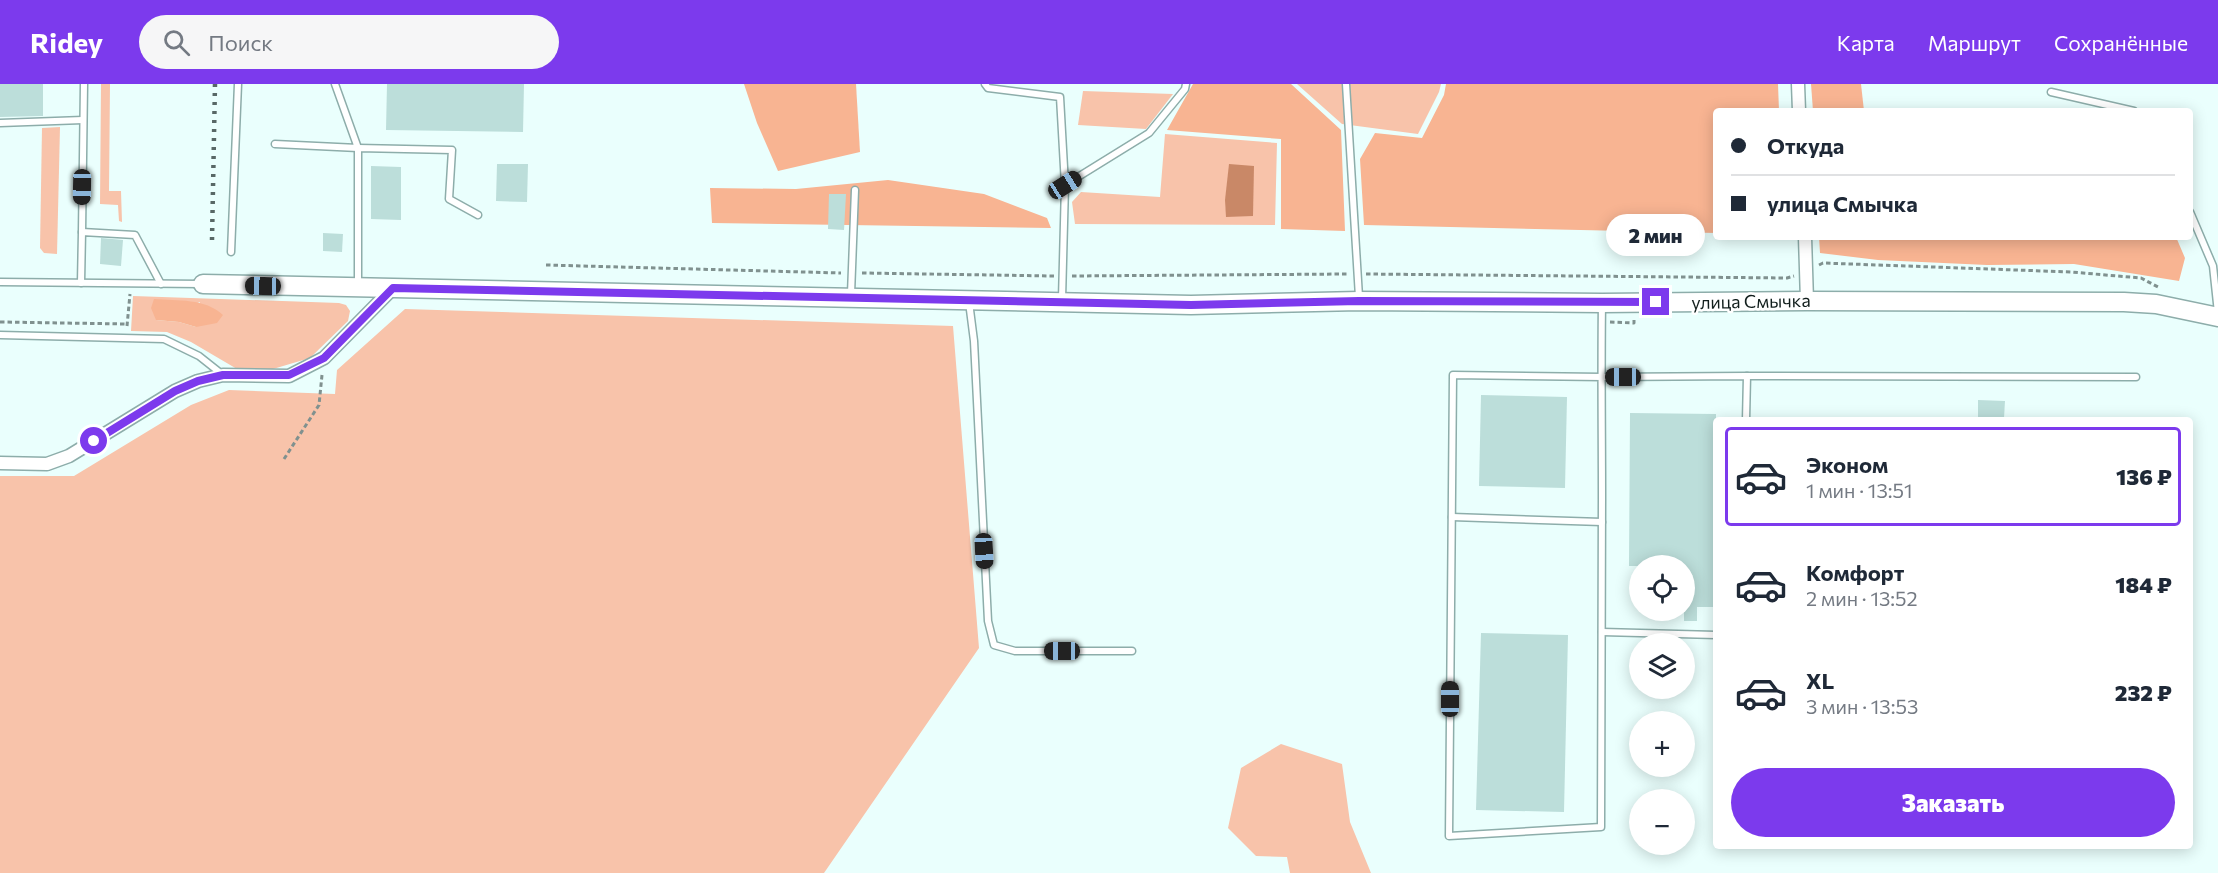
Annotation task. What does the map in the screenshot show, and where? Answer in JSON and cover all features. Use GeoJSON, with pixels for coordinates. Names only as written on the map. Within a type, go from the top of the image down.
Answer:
{"type":"FeatureCollection","features":[{"type":"Feature","properties":{"kind":"street"},"geometry":{"type":"LineString","coordinates":[[1798,84],[1799,108]]}},
{"type":"Feature","properties":{"kind":"street"},"geometry":{"type":"LineString","coordinates":[[1804,240],[1807,301]]}},
{"type":"Feature","properties":{"kind":"street","name":"улица Смычка"},"geometry":{"type":"LineString","coordinates":[[203,284],[1191,305],[1359,301],[2124,302],[2156,304],[2218,317]]}},
{"type":"Feature","properties":{"kind":"street"},"geometry":{"type":"LineString","coordinates":[[0,463],[47,464],[69,456],[175,391],[198,381],[223,375],[289,375],[324,358],[393,288]]}},
{"type":"Feature","properties":{"kind":"lane"},"geometry":{"type":"LineString","coordinates":[[81,282],[84,84]]}},
{"type":"Feature","properties":{"kind":"lane"},"geometry":{"type":"LineString","coordinates":[[231,252],[238,84]]}},
{"type":"Feature","properties":{"kind":"lane"},"geometry":{"type":"LineString","coordinates":[[335,84],[358,148],[358,287]]}},
{"type":"Feature","properties":{"kind":"lane"},"geometry":{"type":"LineString","coordinates":[[985,84],[988,88],[1060,97],[1065,185],[1062,303]]}},
{"type":"Feature","properties":{"kind":"lane"},"geometry":{"type":"LineString","coordinates":[[1065,185],[1149,133],[1185,89],[1186,84]]}},
{"type":"Feature","properties":{"kind":"lane"},"geometry":{"type":"LineString","coordinates":[[1346,84],[1359,301]]}},
{"type":"Feature","properties":{"kind":"lane"},"geometry":{"type":"LineString","coordinates":[[2051,92],[2121,108]]}},
{"type":"Feature","properties":{"kind":"lane"},"geometry":{"type":"LineString","coordinates":[[0,123],[83,120]]}},
{"type":"Feature","properties":{"kind":"lane"},"geometry":{"type":"LineString","coordinates":[[275,144],[452,150],[449,199],[478,215]]}},
{"type":"Feature","properties":{"kind":"lane"},"geometry":{"type":"LineString","coordinates":[[850,298],[855,190]]}},
{"type":"Feature","properties":{"kind":"lane"},"geometry":{"type":"LineString","coordinates":[[2193,219],[2213,266],[2218,317]]}},
{"type":"Feature","properties":{"kind":"lane"},"geometry":{"type":"LineString","coordinates":[[82,231],[135,235],[161,284]]}},
{"type":"Feature","properties":{"kind":"lane"},"geometry":{"type":"LineString","coordinates":[[0,282],[203,284]]}},
{"type":"Feature","properties":{"kind":"lane"},"geometry":{"type":"LineString","coordinates":[[969,301],[974,341],[988,621],[994,645],[1015,651],[1132,651]]}},
{"type":"Feature","properties":{"kind":"lane"},"geometry":{"type":"LineString","coordinates":[[1602,303],[1602,377],[1602,632],[1601,827],[1449,836],[1453,375],[1602,377],[2136,377]]}},
{"type":"Feature","properties":{"kind":"lane"},"geometry":{"type":"LineString","coordinates":[[0,335],[164,339],[199,356],[223,375]]}},
{"type":"Feature","properties":{"kind":"lane"},"geometry":{"type":"LineString","coordinates":[[1746,417],[1747,376]]}},
{"type":"Feature","properties":{"kind":"lane"},"geometry":{"type":"LineString","coordinates":[[1452,517],[1602,522]]}},
{"type":"Feature","properties":{"kind":"lane"},"geometry":{"type":"LineString","coordinates":[[1602,632],[1713,635]]}},
{"type":"Feature","properties":{"kind":"path"},"geometry":{"type":"LineString","coordinates":[[546,264],[852,273],[1063,276],[1357,274],[1787,278],[1806,272],[1822,263],[2071,272],[2141,278],[2160,288]]}},
{"type":"Feature","properties":{"kind":"path"},"geometry":{"type":"LineString","coordinates":[[0,322],[127,324],[130,295]]}},
{"type":"Feature","properties":{"kind":"path"},"geometry":{"type":"LineString","coordinates":[[284,459],[319,405],[324,358]]}},
{"type":"Feature","properties":{"kind":"shaded area"},"geometry":{"type":"Polygon","coordinates":[[[101,84],[110,84],[109,191],[121,191],[122,222],[119,221],[118,205],[100,204],[101,84]]]}},
{"type":"Feature","properties":{"kind":"shaded area"},"geometry":{"type":"Polygon","coordinates":[[[744,84],[856,84],[860,152],[778,171],[757,123],[744,84]]]}},
{"type":"Feature","properties":{"kind":"shaded area"},"geometry":{"type":"Polygon","coordinates":[[[1193,84],[1291,84],[1341,130],[1345,231],[1281,229],[1281,139],[1167,130],[1193,84]]]}},
{"type":"Feature","properties":{"kind":"shaded area"},"geometry":{"type":"Polygon","coordinates":[[[1297,84],[1441,84],[1418,134],[1342,124],[1297,84]]]}},
{"type":"Feature","properties":{"kind":"shaded area"},"geometry":{"type":"Polygon","coordinates":[[[1446,84],[1778,84],[1779,108],[1713,108],[1713,233],[1364,225],[1360,159],[1375,133],[1422,138],[1444,95],[1446,84]]]}},
{"type":"Feature","properties":{"kind":"shaded area"},"geometry":{"type":"Polygon","coordinates":[[[1811,84],[1861,84],[1864,108],[1813,108],[1811,84]]]}},
{"type":"Feature","properties":{"kind":"shaded area"},"geometry":{"type":"Polygon","coordinates":[[[1083,91],[1173,94],[1146,129],[1078,125],[1083,91]]]}},
{"type":"Feature","properties":{"kind":"shaded area"},"geometry":{"type":"Polygon","coordinates":[[[60,127],[57,254],[44,253],[40,248],[42,128],[60,127]]]}},
{"type":"Feature","properties":{"kind":"shaded area"},"geometry":{"type":"Polygon","coordinates":[[[1165,134],[1277,143],[1275,225],[1075,224],[1072,202],[1081,192],[1160,197],[1165,134]]]}},
{"type":"Feature","properties":{"kind":"shaded area"},"geometry":{"type":"Polygon","coordinates":[[[1229,164],[1254,166],[1253,216],[1226,217],[1225,200],[1229,164]]]}},
{"type":"Feature","properties":{"kind":"shaded area"},"geometry":{"type":"Polygon","coordinates":[[[888,180],[984,194],[1047,218],[1051,228],[712,223],[710,188],[796,189],[888,180]]]}},
{"type":"Feature","properties":{"kind":"shaded area"},"geometry":{"type":"Polygon","coordinates":[[[1819,240],[2177,240],[2185,258],[2179,281],[2074,264],[1987,265],[1878,260],[1820,253],[1819,240]]]}},
{"type":"Feature","properties":{"kind":"shaded area"},"geometry":{"type":"Polygon","coordinates":[[[133,296],[339,303],[346,305],[350,311],[348,321],[310,358],[273,369],[237,369],[191,342],[167,332],[131,331],[133,296]],[[200,302],[156,320],[179,322],[196,327],[200,302]]]}},
{"type":"Feature","properties":{"kind":"shaded area"},"geometry":{"type":"Polygon","coordinates":[[[154,299],[200,303],[223,315],[217,323],[196,327],[179,322],[156,320],[151,308],[154,299]]]}},
{"type":"Feature","properties":{"kind":"shaded area"},"geometry":{"type":"Polygon","coordinates":[[[405,309],[953,326],[979,648],[824,873],[0,873],[0,476],[74,476],[191,405],[229,390],[335,394],[337,370],[405,309]]]}},
{"type":"Feature","properties":{"kind":"shaded area"},"geometry":{"type":"Polygon","coordinates":[[[1281,744],[1342,764],[1350,822],[1371,873],[1290,873],[1287,857],[1256,856],[1228,828],[1241,768],[1281,744]]]}},
{"type":"Feature","properties":{"kind":"building"},"geometry":{"type":"Polygon","coordinates":[[[0,84],[43,84],[43,116],[0,117],[0,84]]]}},
{"type":"Feature","properties":{"kind":"building"},"geometry":{"type":"Polygon","coordinates":[[[387,84],[524,84],[523,132],[386,130],[387,84]]]}},
{"type":"Feature","properties":{"kind":"building"},"geometry":{"type":"Polygon","coordinates":[[[497,164],[528,164],[527,202],[496,201],[497,164]]]}},
{"type":"Feature","properties":{"kind":"building"},"geometry":{"type":"Polygon","coordinates":[[[371,166],[401,167],[401,220],[371,219],[371,166]]]}},
{"type":"Feature","properties":{"kind":"building"},"geometry":{"type":"Polygon","coordinates":[[[829,194],[846,194],[844,230],[828,229],[829,194]]]}},
{"type":"Feature","properties":{"kind":"building"},"geometry":{"type":"Polygon","coordinates":[[[323,233],[343,234],[342,252],[323,251],[323,233]]]}},
{"type":"Feature","properties":{"kind":"building"},"geometry":{"type":"Polygon","coordinates":[[[101,238],[123,240],[121,266],[100,264],[101,238]]]}},
{"type":"Feature","properties":{"kind":"building"},"geometry":{"type":"Polygon","coordinates":[[[1481,395],[1567,397],[1565,488],[1479,486],[1481,395]]]}},
{"type":"Feature","properties":{"kind":"building"},"geometry":{"type":"Polygon","coordinates":[[[1978,400],[2005,401],[2004,417],[1978,417],[1978,400]]]}},
{"type":"Feature","properties":{"kind":"building"},"geometry":{"type":"Polygon","coordinates":[[[1630,413],[1716,414],[1716,417],[1713,417],[1713,607],[1697,607],[1697,621],[1695,621],[1695,555],[1629,555],[1630,413]]]}},
{"type":"Feature","properties":{"kind":"building"},"geometry":{"type":"Polygon","coordinates":[[[1481,633],[1568,635],[1564,812],[1476,810],[1481,633]]]}},
{"type":"Feature","properties":{"kind":"railway"},"geometry":{"type":"LineString","coordinates":[[212,240],[215,84]]}},
{"type":"Feature","properties":{"kind":"route"},"geometry":{"type":"LineString","coordinates":[[94,441],[175,391],[198,381],[223,375],[289,375],[324,358],[393,288],[1191,305],[1359,301],[1656,302]]}}]}
